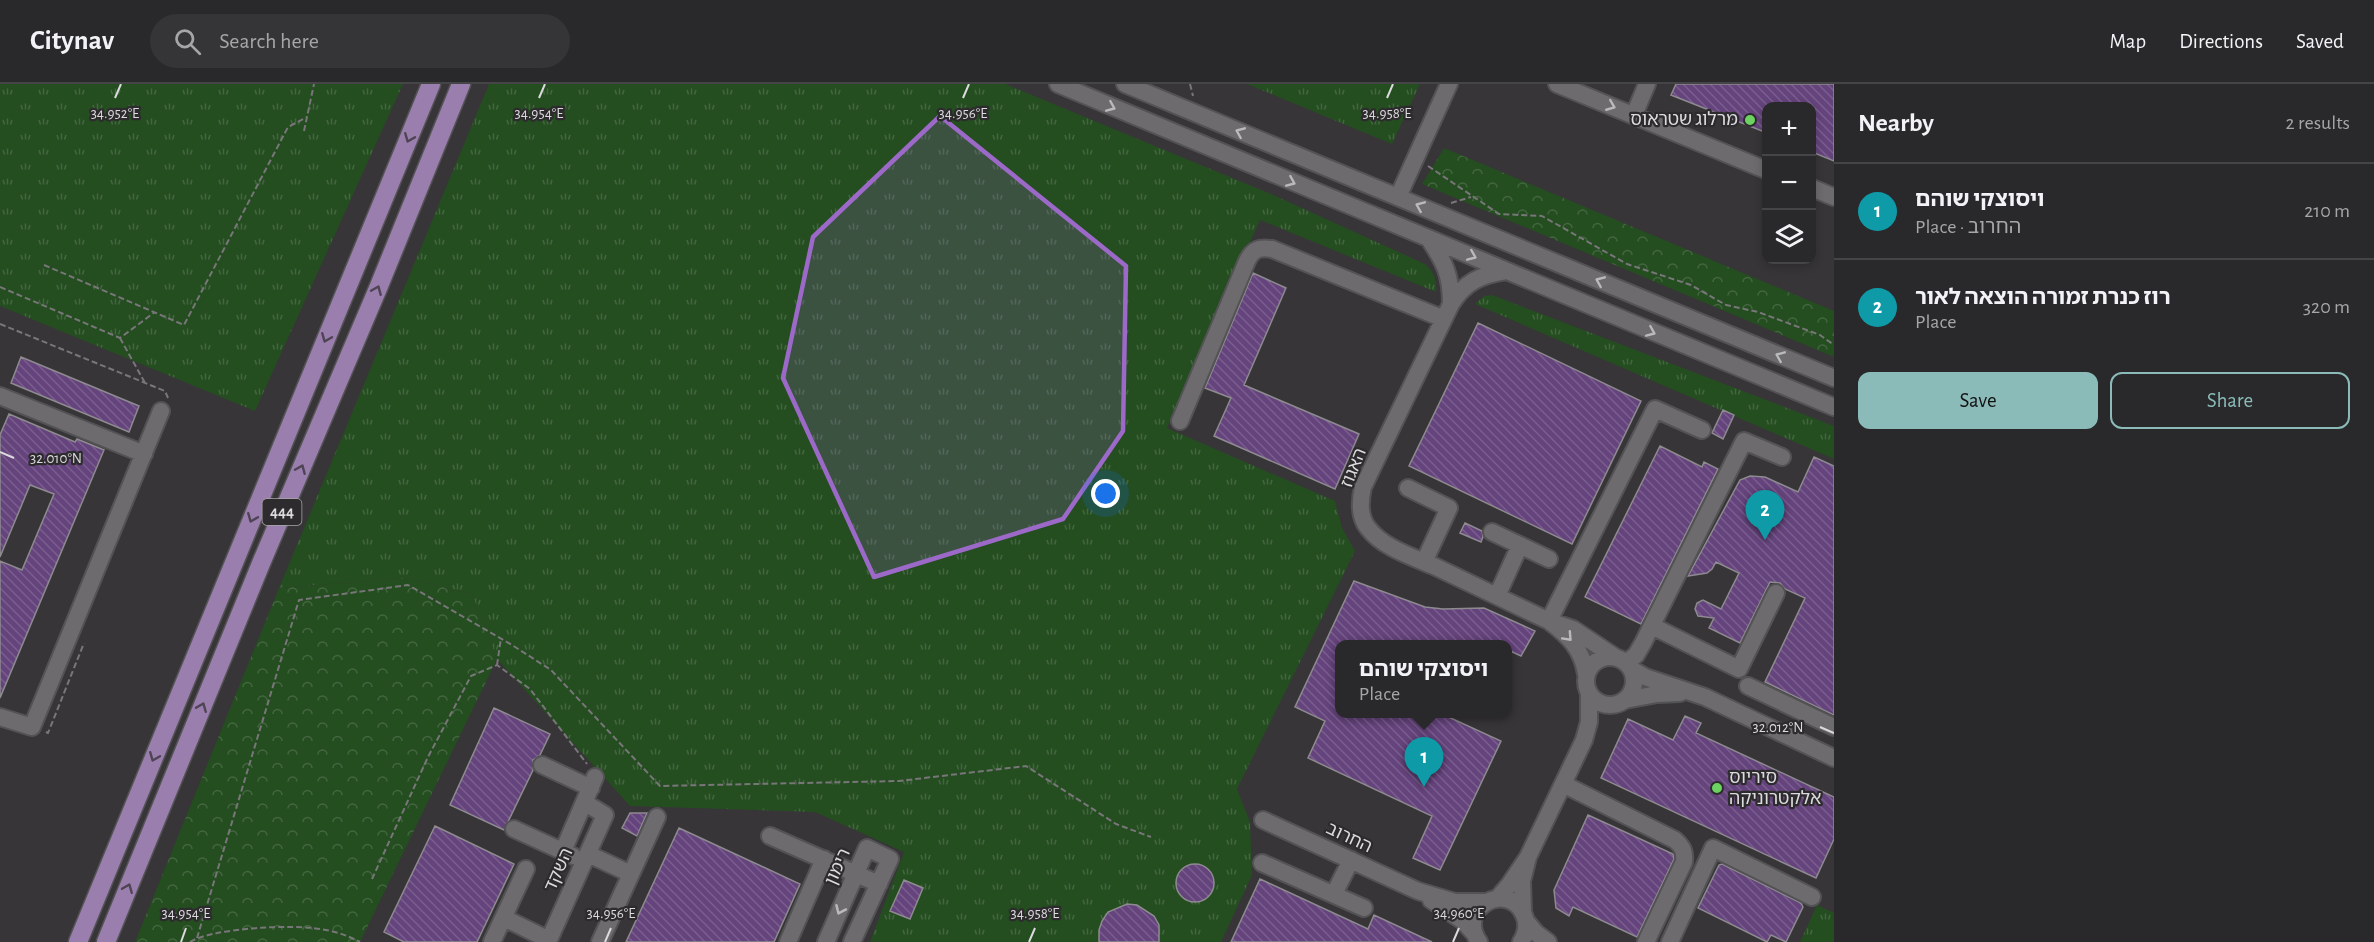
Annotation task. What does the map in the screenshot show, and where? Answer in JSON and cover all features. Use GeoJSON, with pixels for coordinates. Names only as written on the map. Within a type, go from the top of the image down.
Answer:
{"type":"FeatureCollection","features":[{"type":"Feature","properties":{"kind":"main road","name":"444"},"geometry":{"type":"LineString","coordinates":[[78,942],[431,84]]}},
{"type":"Feature","properties":{"kind":"main road","name":"444"},"geometry":{"type":"LineString","coordinates":[[106,942],[461,84]]}},
{"type":"Feature","properties":{"kind":"street"},"geometry":{"type":"LineString","coordinates":[[1058,84],[1834,407]]}},
{"type":"Feature","properties":{"kind":"street"},"geometry":{"type":"LineString","coordinates":[[1125,84],[1834,378]]}},
{"type":"Feature","properties":{"kind":"street"},"geometry":{"type":"LineString","coordinates":[[1398,197],[1449,84]]}},
{"type":"Feature","properties":{"kind":"street"},"geometry":{"type":"LineString","coordinates":[[1557,84],[1762,168]]}},
{"type":"Feature","properties":{"kind":"street"},"geometry":{"type":"LineString","coordinates":[[1634,115],[1647,84]]}},
{"type":"Feature","properties":{"kind":"street"},"geometry":{"type":"LineString","coordinates":[[1816,190],[1834,197]]}},
{"type":"Feature","properties":{"kind":"street"},"geometry":{"type":"LineString","coordinates":[[1429,238],[1451,279],[1448,312]]}},
{"type":"Feature","properties":{"kind":"street"},"geometry":{"type":"LineString","coordinates":[[1180,421],[1247,261],[1252,252],[1261,248],[1272,249],[1448,312]]}},
{"type":"Feature","properties":{"kind":"street"},"geometry":{"type":"LineString","coordinates":[[1448,312],[1458,293],[1478,277],[1506,271]]}},
{"type":"Feature","properties":{"kind":"street","name":"האגוז"},"geometry":{"type":"LineString","coordinates":[[1448,312],[1364,487],[1360,498],[1366,526],[1389,545],[1549,621],[1572,629],[1645,677],[1704,697],[1834,758]]}},
{"type":"Feature","properties":{"kind":"street"},"geometry":{"type":"LineString","coordinates":[[0,396],[144,454]]}},
{"type":"Feature","properties":{"kind":"street"},"geometry":{"type":"LineString","coordinates":[[1549,621],[1655,408],[1702,430]]}},
{"type":"Feature","properties":{"kind":"street"},"geometry":{"type":"LineString","coordinates":[[0,717],[32,727],[161,411]]}},
{"type":"Feature","properties":{"kind":"street"},"geometry":{"type":"LineString","coordinates":[[1475,938],[1474,915],[1509,885],[1528,857],[1584,740],[1589,722],[1586,674],[1595,662],[1602,658],[1624,663],[1636,655],[1744,441],[1782,457]]}},
{"type":"Feature","properties":{"kind":"street"},"geometry":{"type":"LineString","coordinates":[[1408,488],[1449,508],[1424,562]]}},
{"type":"Feature","properties":{"kind":"street"},"geometry":{"type":"LineString","coordinates":[[1492,532],[1549,559]]}},
{"type":"Feature","properties":{"kind":"street"},"geometry":{"type":"LineString","coordinates":[[1497,596],[1520,545]]}},
{"type":"Feature","properties":{"kind":"street"},"geometry":{"type":"LineString","coordinates":[[1652,626],[1739,669],[1776,593]]}},
{"type":"Feature","properties":{"kind":"street","name":"האגוז"},"geometry":{"type":"LineString","coordinates":[[1549,621],[1566,634],[1575,645],[1583,658],[1586,674]]}},
{"type":"Feature","properties":{"kind":"street"},"geometry":{"type":"LineString","coordinates":[[1584,740],[1598,721],[1620,703],[1634,686],[1624,663]]}},
{"type":"Feature","properties":{"kind":"street"},"geometry":{"type":"LineString","coordinates":[[1749,686],[1834,727]]}},
{"type":"Feature","properties":{"kind":"street","name":"האגוז"},"geometry":{"type":"LineString","coordinates":[[1620,703],[1657,694],[1690,693]]}},
{"type":"Feature","properties":{"kind":"street"},"geometry":{"type":"LineString","coordinates":[[1589,694],[1602,705],[1620,703]]}},
{"type":"Feature","properties":{"kind":"street"},"geometry":{"type":"LineString","coordinates":[[542,765],[590,789],[563,851]]}},
{"type":"Feature","properties":{"kind":"street"},"geometry":{"type":"LineString","coordinates":[[1563,784],[1681,845],[1685,854],[1684,861],[1646,942]]}},
{"type":"Feature","properties":{"kind":"street","name":"השקד"},"geometry":{"type":"LineString","coordinates":[[549,941],[605,815],[590,789]]}},
{"type":"Feature","properties":{"kind":"street"},"geometry":{"type":"LineString","coordinates":[[600,942],[657,817]]}},
{"type":"Feature","properties":{"kind":"street","name":"החרוב"},"geometry":{"type":"LineString","coordinates":[[1263,820],[1418,891],[1455,902],[1491,901]]}},
{"type":"Feature","properties":{"kind":"street"},"geometry":{"type":"LineString","coordinates":[[514,828],[563,851],[631,874]]}},
{"type":"Feature","properties":{"kind":"street"},"geometry":{"type":"LineString","coordinates":[[770,836],[879,884]]}},
{"type":"Feature","properties":{"kind":"street","name":"רימון"},"geometry":{"type":"LineString","coordinates":[[826,942],[867,848],[890,859],[852,942]]}},
{"type":"Feature","properties":{"kind":"street"},"geometry":{"type":"LineString","coordinates":[[1670,942],[1713,848],[1812,897]]}},
{"type":"Feature","properties":{"kind":"street"},"geometry":{"type":"LineString","coordinates":[[1521,942],[1526,931],[1522,881],[1528,857]]}},
{"type":"Feature","properties":{"kind":"street"},"geometry":{"type":"LineString","coordinates":[[788,942],[824,859]]}},
{"type":"Feature","properties":{"kind":"street"},"geometry":{"type":"LineString","coordinates":[[1334,894],[1351,860]]}},
{"type":"Feature","properties":{"kind":"street"},"geometry":{"type":"LineString","coordinates":[[1262,863],[1364,908]]}},
{"type":"Feature","properties":{"kind":"street"},"geometry":{"type":"LineString","coordinates":[[492,942],[526,869]]}},
{"type":"Feature","properties":{"kind":"street","name":"החרוב"},"geometry":{"type":"LineString","coordinates":[[1418,891],[1462,921],[1475,938]]}},
{"type":"Feature","properties":{"kind":"street"},"geometry":{"type":"LineString","coordinates":[[1491,901],[1509,900],[1536,933],[1548,942]]}},
{"type":"Feature","properties":{"kind":"street"},"geometry":{"type":"LineString","coordinates":[[504,918],[549,941]]}},
{"type":"Feature","properties":{"kind":"path"},"geometry":{"type":"LineString","coordinates":[[304,131],[314,84]]}},
{"type":"Feature","properties":{"kind":"path"},"geometry":{"type":"LineString","coordinates":[[44,265],[184,325],[288,127],[307,117]]}},
{"type":"Feature","properties":{"kind":"path"},"geometry":{"type":"LineString","coordinates":[[1415,158],[1499,214],[1542,216],[1627,264],[1691,285],[1726,306],[1758,312],[1820,335],[1834,345]]}},
{"type":"Feature","properties":{"kind":"path"},"geometry":{"type":"LineString","coordinates":[[0,287],[120,338],[145,383]]}},
{"type":"Feature","properties":{"kind":"path"},"geometry":{"type":"LineString","coordinates":[[120,338],[155,312]]}},
{"type":"Feature","properties":{"kind":"path"},"geometry":{"type":"LineString","coordinates":[[0,324],[165,391]]}},
{"type":"Feature","properties":{"kind":"path"},"geometry":{"type":"LineString","coordinates":[[197,938],[299,600],[408,585],[501,638],[551,670],[660,786],[898,781],[1026,766],[1116,824],[1151,837]]}},
{"type":"Feature","properties":{"kind":"path"},"geometry":{"type":"LineString","coordinates":[[497,665],[501,638]]}},
{"type":"Feature","properties":{"kind":"path"},"geometry":{"type":"LineString","coordinates":[[497,665],[530,689],[590,789]]}},
{"type":"Feature","properties":{"kind":"path"},"geometry":{"type":"LineString","coordinates":[[372,879],[428,757],[471,676],[497,665]]}},
{"type":"Feature","properties":{"kind":"path"},"geometry":{"type":"LineString","coordinates":[[190,942],[217,933],[308,928],[344,934],[360,942]]}},
{"type":"Feature","properties":{"kind":"highlighted area"},"geometry":{"type":"Polygon","coordinates":[[[940,116],[1126,266],[1123,431],[1063,519],[874,577],[783,378],[813,237],[940,116]]]}},
{"type":"Feature","properties":{"kind":"green space"},"geometry":{"type":"Polygon","coordinates":[[[0,84],[403,84],[255,411],[0,306],[0,84]]]}},
{"type":"Feature","properties":{"kind":"green space"},"geometry":{"type":"Polygon","coordinates":[[[489,84],[1005,84],[1271,194],[1428,267],[1434,276],[1436,292],[1260,220],[1167,428],[1335,501],[1342,528],[1355,551],[1237,789],[1250,822],[1252,875],[1221,942],[870,942],[904,852],[815,812],[630,806],[497,659],[472,594],[406,578],[279,588],[489,84]]]}},
{"type":"Feature","properties":{"kind":"green space"},"geometry":{"type":"Polygon","coordinates":[[[1247,84],[1420,84],[1392,144],[1247,84]]]}},
{"type":"Feature","properties":{"kind":"green space"},"geometry":{"type":"Polygon","coordinates":[[[1444,148],[1834,311],[1834,357],[1422,184],[1444,148]]]}},
{"type":"Feature","properties":{"kind":"green space"},"geometry":{"type":"Polygon","coordinates":[[[1492,295],[1834,426],[1834,459],[1475,304],[1484,296],[1492,295]]]}},
{"type":"Feature","properties":{"kind":"green space"},"geometry":{"type":"Polygon","coordinates":[[[406,578],[472,594],[497,659],[360,942],[135,942],[279,588],[406,578]]]}},
{"type":"Feature","properties":{"kind":"green space"},"geometry":{"type":"Polygon","coordinates":[[[1817,905],[1834,913],[1834,942],[1800,942],[1817,905]]]}},
{"type":"Feature","properties":{"kind":"building","name":"מרלוג שטראוס"},"geometry":{"type":"Polygon","coordinates":[[[1676,84],[1834,84],[1834,161],[1816,154],[1816,102],[1762,102],[1762,131],[1671,95],[1676,84]]]}},
{"type":"Feature","properties":{"kind":"building"},"geometry":{"type":"Polygon","coordinates":[[[1253,273],[1286,288],[1244,385],[1359,434],[1335,489],[1214,436],[1231,398],[1205,388],[1253,273]]]}},
{"type":"Feature","properties":{"kind":"building"},"geometry":{"type":"Polygon","coordinates":[[[1478,323],[1641,401],[1572,544],[1409,466],[1478,323]]]}},
{"type":"Feature","properties":{"kind":"building"},"geometry":{"type":"Polygon","coordinates":[[[21,357],[139,406],[129,432],[11,383],[21,357]]]}},
{"type":"Feature","properties":{"kind":"building"},"geometry":{"type":"Polygon","coordinates":[[[1723,410],[1734,415],[1723,439],[1712,433],[1723,410]]]}},
{"type":"Feature","properties":{"kind":"building"},"geometry":{"type":"Polygon","coordinates":[[[9,414],[75,442],[77,439],[104,450],[0,698],[0,561],[22,570],[54,494],[30,485],[0,557],[0,435],[9,414]]]}},
{"type":"Feature","properties":{"kind":"building"},"geometry":{"type":"Polygon","coordinates":[[[1660,446],[1702,467],[1704,462],[1718,469],[1641,624],[1585,597],[1660,446]]]}},
{"type":"Feature","properties":{"kind":"building"},"geometry":{"type":"Polygon","coordinates":[[[1814,457],[1834,466],[1834,715],[1765,682],[1805,598],[1785,589],[1780,583],[1770,582],[1740,643],[1709,628],[1714,618],[1698,616],[1695,609],[1697,603],[1703,600],[1721,609],[1739,573],[1716,562],[1707,573],[1688,576],[1740,480],[1750,476],[1765,477],[1798,492],[1814,457]]]}},
{"type":"Feature","properties":{"kind":"building"},"geometry":{"type":"Polygon","coordinates":[[[1465,523],[1482,531],[1481,542],[1460,533],[1465,523]]]}},
{"type":"Feature","properties":{"kind":"building"},"geometry":{"type":"Polygon","coordinates":[[[1354,581],[1425,607],[1484,608],[1535,631],[1521,656],[1512,652],[1512,640],[1335,640],[1335,718],[1451,718],[1501,741],[1440,870],[1413,858],[1432,816],[1308,758],[1325,721],[1295,707],[1354,581]]]}},
{"type":"Feature","properties":{"kind":"building"},"geometry":{"type":"Polygon","coordinates":[[[494,708],[550,734],[540,755],[533,760],[533,770],[504,830],[450,805],[494,708]]]}},
{"type":"Feature","properties":{"kind":"building","name":"סיריוס אלקטרוניקה"},"geometry":{"type":"Polygon","coordinates":[[[1685,716],[1701,723],[1696,733],[1834,797],[1834,839],[1816,878],[1601,778],[1628,719],[1673,740],[1685,716]]]}},
{"type":"Feature","properties":{"kind":"building"},"geometry":{"type":"Polygon","coordinates":[[[630,813],[647,813],[637,836],[622,828],[630,813]]]}},
{"type":"Feature","properties":{"kind":"building"},"geometry":{"type":"Polygon","coordinates":[[[1588,815],[1673,854],[1674,859],[1637,937],[1573,907],[1569,916],[1556,908],[1554,890],[1588,815]]]}},
{"type":"Feature","properties":{"kind":"building"},"geometry":{"type":"Polygon","coordinates":[[[435,826],[514,864],[477,942],[404,942],[384,932],[435,826]]]}},
{"type":"Feature","properties":{"kind":"building"},"geometry":{"type":"Polygon","coordinates":[[[679,828],[800,884],[774,942],[626,942],[679,828]]]}},
{"type":"Feature","properties":{"kind":"building"},"geometry":{"type":"Polygon","coordinates":[[[1195,864],[1209,869],[1214,883],[1209,897],[1195,902],[1181,897],[1176,883],[1181,869],[1195,864]]]}},
{"type":"Feature","properties":{"kind":"building"},"geometry":{"type":"Polygon","coordinates":[[[1722,864],[1801,903],[1803,907],[1786,942],[1771,935],[1767,942],[1698,908],[1719,865],[1722,864]]]}},
{"type":"Feature","properties":{"kind":"building"},"geometry":{"type":"Polygon","coordinates":[[[1260,879],[1368,929],[1374,915],[1432,942],[1231,942],[1260,879]]]}},
{"type":"Feature","properties":{"kind":"building"},"geometry":{"type":"Polygon","coordinates":[[[904,880],[923,888],[910,919],[890,911],[904,880]]]}},
{"type":"Feature","properties":{"kind":"building"},"geometry":{"type":"Polygon","coordinates":[[[1127,904],[1137,905],[1154,916],[1159,925],[1159,942],[1099,942],[1099,930],[1108,912],[1127,904]]]}},
{"type":"Feature","properties":{"kind":"place","name":"מרלוג שטראוס"},"geometry":{"type":"Point","coordinates":[1750,120]}},
{"type":"Feature","properties":{"kind":"place","name":"רוז כנרת זמורה הוצאה לאור"},"geometry":{"type":"Point","coordinates":[1765,540]}},
{"type":"Feature","properties":{"kind":"place","name":"ויסוצקי שוהם"},"geometry":{"type":"Point","coordinates":[1424,787]}},
{"type":"Feature","properties":{"kind":"place","name":"סיריוס אלקטרוניקה"},"geometry":{"type":"Point","coordinates":[1717,788]}}]}
